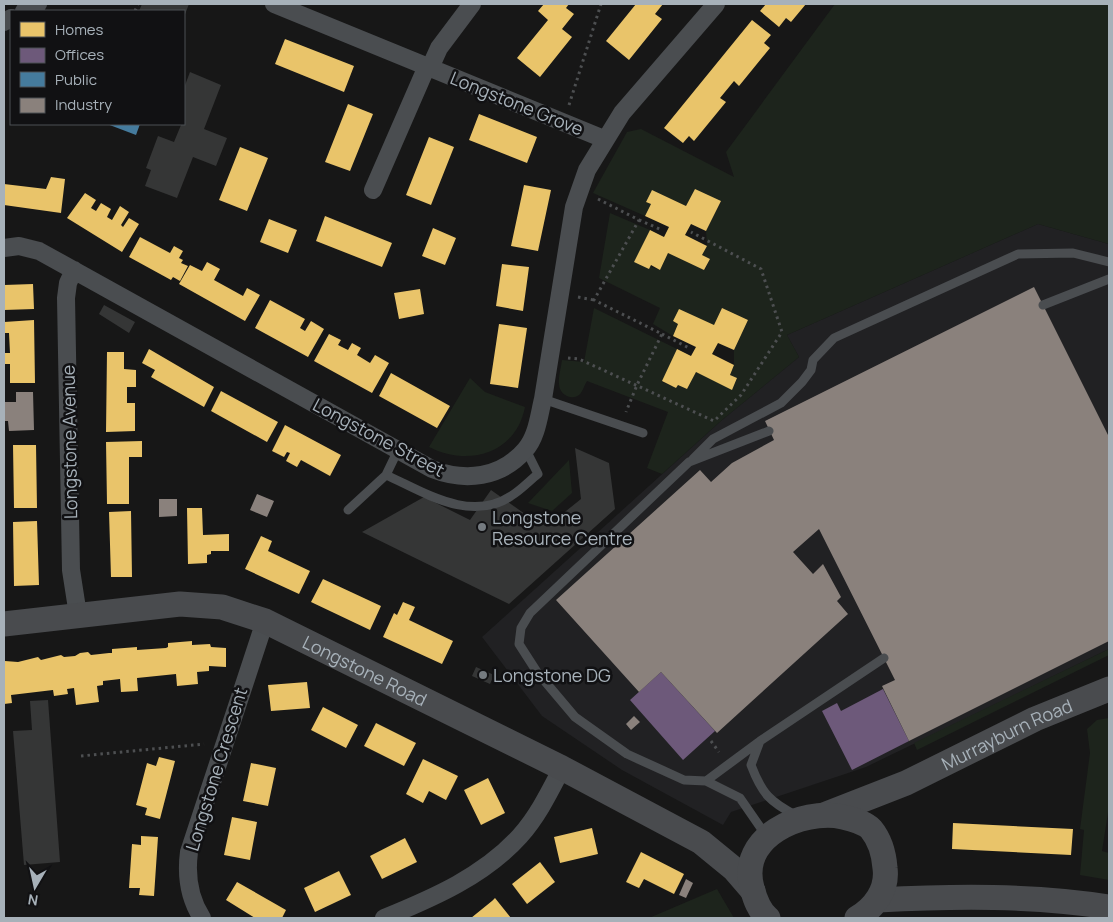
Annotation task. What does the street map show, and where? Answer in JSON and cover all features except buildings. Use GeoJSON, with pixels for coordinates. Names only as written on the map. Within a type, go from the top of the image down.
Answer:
{"type":"FeatureCollection","features":[{"type":"Feature","properties":{"kind":"street"},"geometry":{"type":"LineString","coordinates":[[26,10],[38,4]]}},
{"type":"Feature","properties":{"kind":"street","name":"Longstone Grove"},"geometry":{"type":"LineString","coordinates":[[274,4],[604,139]]}},
{"type":"Feature","properties":{"kind":"street","name":"Longstone Grove"},"geometry":{"type":"LineString","coordinates":[[373,190],[439,48],[472,4]]}},
{"type":"Feature","properties":{"kind":"street"},"geometry":{"type":"LineString","coordinates":[[526,450],[536,429],[543,399],[574,207],[587,170],[604,139],[622,113],[716,4]]}},
{"type":"Feature","properties":{"kind":"street","name":"Longstone Street"},"geometry":{"type":"LineString","coordinates":[[4,248],[29,247],[74,270],[432,469],[460,477],[478,477],[496,471],[526,450]]}},
{"type":"Feature","properties":{"kind":"street","name":"Longstone Avenue"},"geometry":{"type":"LineString","coordinates":[[74,270],[68,283],[66,298],[71,570],[78,615]]}},
{"type":"Feature","properties":{"kind":"street","name":"Longstone Road"},"geometry":{"type":"LineString","coordinates":[[4,624],[180,604],[222,608],[265,621],[562,768],[701,842],[734,869],[753,891]]}},
{"type":"Feature","properties":{"kind":"street","name":"Longstone Crescent"},"geometry":{"type":"LineString","coordinates":[[202,918],[191,891],[188,860],[224,742],[265,621]]}},
{"type":"Feature","properties":{"kind":"street","name":"Murrayburn Road"},"geometry":{"type":"LineString","coordinates":[[764,841],[782,825],[906,783],[1035,719],[1109,689]]}},
{"type":"Feature","properties":{"kind":"street"},"geometry":{"type":"LineString","coordinates":[[384,918],[456,885],[503,852],[521,835],[537,812],[562,768]]}},
{"type":"Feature","properties":{"kind":"street","name":"Murrayburn Road"},"geometry":{"type":"LineString","coordinates":[[870,828],[888,800],[906,783]]}},
{"type":"Feature","properties":{"kind":"street"},"geometry":{"type":"LineString","coordinates":[[813,816],[849,818],[870,828],[877,838],[884,860],[884,886],[878,900],[868,911],[857,918]]}},
{"type":"Feature","properties":{"kind":"street"},"geometry":{"type":"LineString","coordinates":[[764,841],[751,864],[750,875],[753,891],[760,908],[768,918]]}},
{"type":"Feature","properties":{"kind":"street","name":"Longstone Road"},"geometry":{"type":"LineString","coordinates":[[701,842],[733,847],[764,841]]}},
{"type":"Feature","properties":{"kind":"street"},"geometry":{"type":"LineString","coordinates":[[884,860],[902,878],[920,888],[949,897]]}},
{"type":"Feature","properties":{"kind":"street"},"geometry":{"type":"LineString","coordinates":[[878,900],[949,897],[1033,900],[1109,907]]}},
{"type":"Feature","properties":{"kind":"lane"},"geometry":{"type":"LineString","coordinates":[[764,841],[740,798],[706,781],[684,780],[627,754],[575,717],[537,672],[519,644],[521,628],[530,613],[713,439],[782,402],[802,382],[811,370],[813,360],[834,338],[1018,254],[1073,253],[1109,262]]}},
{"type":"Feature","properties":{"kind":"lane"},"geometry":{"type":"LineString","coordinates":[[1043,305],[1109,278]]}},
{"type":"Feature","properties":{"kind":"lane"},"geometry":{"type":"LineString","coordinates":[[543,399],[643,432]]}},
{"type":"Feature","properties":{"kind":"lane"},"geometry":{"type":"LineString","coordinates":[[689,462],[769,431]]}},
{"type":"Feature","properties":{"kind":"lane"},"geometry":{"type":"LineString","coordinates":[[348,510],[386,475],[398,450]]}},
{"type":"Feature","properties":{"kind":"lane"},"geometry":{"type":"LineString","coordinates":[[386,475],[452,504],[470,507],[491,504],[510,497],[538,474],[526,450]]}},
{"type":"Feature","properties":{"kind":"lane"},"geometry":{"type":"LineString","coordinates":[[706,781],[760,741],[884,658]]}},
{"type":"Feature","properties":{"kind":"lane"},"geometry":{"type":"LineString","coordinates":[[760,741],[751,765],[759,786],[775,805],[813,816]]}},
{"type":"Feature","properties":{"kind":"path"},"geometry":{"type":"LineString","coordinates":[[564,122],[601,4]]}},
{"type":"Feature","properties":{"kind":"path"},"geometry":{"type":"LineString","coordinates":[[579,190],[662,230]]}},
{"type":"Feature","properties":{"kind":"path"},"geometry":{"type":"LineString","coordinates":[[640,220],[594,300],[690,348]]}},
{"type":"Feature","properties":{"kind":"path"},"geometry":{"type":"LineString","coordinates":[[550,355],[579,359],[714,421],[741,396],[782,332],[761,269],[691,232]]}},
{"type":"Feature","properties":{"kind":"path"},"geometry":{"type":"LineString","coordinates":[[621,425],[637,385],[662,334]]}},
{"type":"Feature","properties":{"kind":"path"},"geometry":{"type":"LineString","coordinates":[[81,756],[224,742]]}},
{"type":"Feature","properties":{"kind":"shaded area"},"geometry":{"type":"Polygon","coordinates":[[[835,4],[1109,4],[1109,244],[1038,224],[787,335],[799,357],[722,420],[662,474],[647,468],[668,412],[587,381],[579,395],[576,397],[566,396],[561,391],[559,384],[562,360],[584,362],[594,308],[677,349],[662,382],[676,388],[678,385],[687,389],[696,372],[732,389],[737,379],[730,375],[734,365],[734,350],[748,320],[722,308],[714,325],[673,321],[678,324],[673,336],[653,324],[660,308],[599,278],[610,213],[650,230],[635,262],[660,270],[668,253],[705,270],[710,259],[702,255],[707,245],[706,231],[721,202],[695,189],[686,206],[652,190],[646,202],[651,204],[645,216],[593,193],[627,132],[641,129],[734,177],[726,152],[835,4]]]}},
{"type":"Feature","properties":{"kind":"shaded area"},"geometry":{"type":"Polygon","coordinates":[[[1038,224],[1109,244],[1109,649],[866,767],[731,812],[723,825],[622,770],[542,716],[482,637],[722,420],[799,357],[787,335],[1038,224]]]}},
{"type":"Feature","properties":{"kind":"shaded area"},"geometry":{"type":"Polygon","coordinates":[[[470,378],[485,392],[525,407],[520,423],[512,436],[501,446],[474,456],[444,453],[429,447],[470,378]]]}},
{"type":"Feature","properties":{"kind":"shaded area"},"geometry":{"type":"Polygon","coordinates":[[[569,460],[572,493],[552,511],[528,503],[569,460]]]}},
{"type":"Feature","properties":{"kind":"shaded area"},"geometry":{"type":"Polygon","coordinates":[[[1109,649],[1109,655],[917,750],[914,743],[1109,649]]]}},
{"type":"Feature","properties":{"kind":"shaded area"},"geometry":{"type":"Polygon","coordinates":[[[1109,718],[1109,806],[1102,851],[1109,853],[1109,880],[1080,875],[1084,830],[1080,829],[1090,753],[1087,729],[1097,720],[1109,718]]]}},
{"type":"Feature","properties":{"kind":"shaded area"},"geometry":{"type":"Polygon","coordinates":[[[717,889],[734,918],[649,918],[717,889]]]}},
{"type":"Feature","properties":{"kind":"place","name":"Longstone Resource Centre"},"geometry":{"type":"Point","coordinates":[482,527]}},
{"type":"Feature","properties":{"kind":"place","name":"Longstone DG"},"geometry":{"type":"Point","coordinates":[483,675]}}]}
